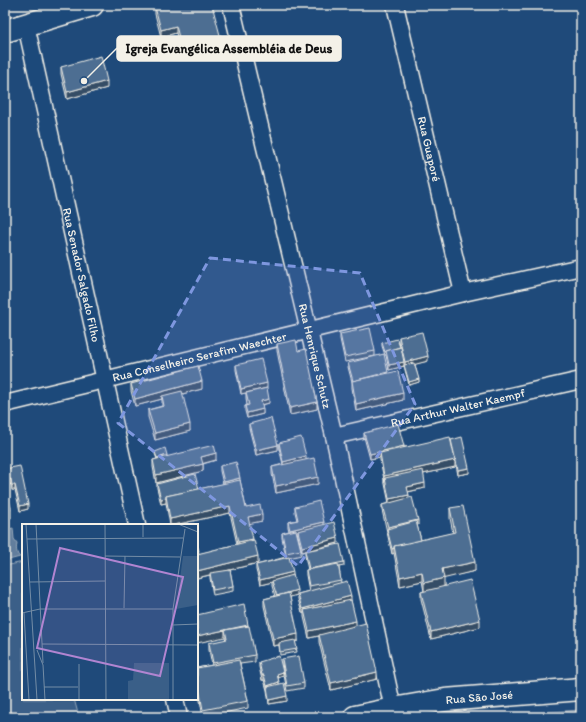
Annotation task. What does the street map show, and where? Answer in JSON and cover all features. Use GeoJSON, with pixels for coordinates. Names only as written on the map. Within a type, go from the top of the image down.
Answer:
{"type":"FeatureCollection","features":[{"type":"Feature","properties":{"kind":"main road"},"geometry":{"type":"LineString","coordinates":[[5,31],[92,5]]}},
{"type":"Feature","properties":{"kind":"main road","name":"Rua São José"},"geometry":{"type":"LineString","coordinates":[[356,717],[446,700],[581,689]]}},
{"type":"Feature","properties":{"kind":"street","name":"Rua Henrique Schutz"},"geometry":{"type":"LineString","coordinates":[[231,5],[334,436],[393,709]]}},
{"type":"Feature","properties":{"kind":"street","name":"Rua Guaporé"},"geometry":{"type":"LineString","coordinates":[[395,5],[463,293]]}},
{"type":"Feature","properties":{"kind":"street","name":"Rua Senador Salgado Filho"},"geometry":{"type":"LineString","coordinates":[[26,25],[137,524]]}},
{"type":"Feature","properties":{"kind":"street","name":"Rua Conselheiro Serafim Waechter"},"geometry":{"type":"LineString","coordinates":[[5,404],[463,293],[581,267]]}},
{"type":"Feature","properties":{"kind":"street","name":"Rua Arthur Walter Kaempf"},"geometry":{"type":"LineString","coordinates":[[334,436],[581,380]]}},
{"type":"Feature","properties":{"kind":"street"},"geometry":{"type":"LineString","coordinates":[[175,700],[179,717]]}},
{"type":"Feature","properties":{"kind":"highlighted area"},"geometry":{"type":"Polygon","coordinates":[[[210,258],[360,273],[415,404],[298,566],[118,423],[210,258]]]}},
{"type":"Feature","properties":{"kind":"shaded area"},"geometry":{"type":"Polygon","coordinates":[[[13,528],[14,539],[17,543],[16,549],[20,557],[5,561],[5,530],[13,528]]]}},
{"type":"Feature","properties":{"kind":"shaded area"},"geometry":{"type":"Polygon","coordinates":[[[22,562],[22,700],[74,700],[79,717],[5,717],[5,566],[22,562]]]}},
{"type":"Feature","properties":{"kind":"shaded area"},"geometry":{"type":"Polygon","coordinates":[[[581,710],[581,717],[474,717],[581,710]]]}},
{"type":"Feature","properties":{"kind":"building"},"geometry":{"type":"Polygon","coordinates":[[[162,5],[212,5],[221,39],[182,49],[176,26],[161,30],[155,7],[162,5]]]}},
{"type":"Feature","properties":{"kind":"building"},"geometry":{"type":"Polygon","coordinates":[[[101,56],[107,81],[67,92],[61,67],[101,56]]]}},
{"type":"Feature","properties":{"kind":"building"},"geometry":{"type":"Polygon","coordinates":[[[370,328],[375,351],[345,357],[340,334],[370,328]]]}},
{"type":"Feature","properties":{"kind":"building"},"geometry":{"type":"Polygon","coordinates":[[[422,332],[428,356],[405,362],[399,337],[422,332]]]}},
{"type":"Feature","properties":{"kind":"building"},"geometry":{"type":"Polygon","coordinates":[[[397,339],[400,347],[385,352],[382,343],[397,339]]]}},
{"type":"Feature","properties":{"kind":"building"},"geometry":{"type":"Polygon","coordinates":[[[296,340],[298,351],[306,349],[317,402],[290,408],[277,344],[296,340]]]}},
{"type":"Feature","properties":{"kind":"building"},"geometry":{"type":"Polygon","coordinates":[[[401,347],[404,362],[389,365],[386,351],[401,347]]]}},
{"type":"Feature","properties":{"kind":"building"},"geometry":{"type":"Polygon","coordinates":[[[384,354],[388,372],[353,381],[348,363],[384,354]]]}},
{"type":"Feature","properties":{"kind":"building"},"geometry":{"type":"Polygon","coordinates":[[[261,359],[267,383],[241,389],[236,365],[261,359]]]}},
{"type":"Feature","properties":{"kind":"building"},"geometry":{"type":"Polygon","coordinates":[[[414,363],[419,379],[409,382],[404,365],[414,363]]]}},
{"type":"Feature","properties":{"kind":"building"},"geometry":{"type":"Polygon","coordinates":[[[198,366],[202,381],[135,399],[131,384],[198,366]]]}},
{"type":"Feature","properties":{"kind":"building"},"geometry":{"type":"Polygon","coordinates":[[[398,371],[403,393],[356,404],[352,381],[398,371]]]}},
{"type":"Feature","properties":{"kind":"building"},"geometry":{"type":"Polygon","coordinates":[[[267,388],[269,399],[261,401],[263,409],[247,413],[245,406],[249,405],[246,393],[267,388]]]}},
{"type":"Feature","properties":{"kind":"building"},"geometry":{"type":"Polygon","coordinates":[[[182,391],[190,424],[155,433],[148,410],[164,406],[162,396],[182,391]]]}},
{"type":"Feature","properties":{"kind":"building"},"geometry":{"type":"Polygon","coordinates":[[[271,418],[278,445],[256,450],[249,424],[271,418]]]}},
{"type":"Feature","properties":{"kind":"building"},"geometry":{"type":"Polygon","coordinates":[[[398,424],[404,446],[370,454],[364,433],[398,424]]]}},
{"type":"Feature","properties":{"kind":"building"},"geometry":{"type":"Polygon","coordinates":[[[301,437],[306,456],[283,462],[279,443],[301,437]]]}},
{"type":"Feature","properties":{"kind":"building"},"geometry":{"type":"Polygon","coordinates":[[[450,437],[455,460],[384,476],[380,453],[450,437]]]}},
{"type":"Feature","properties":{"kind":"building"},"geometry":{"type":"Polygon","coordinates":[[[462,437],[469,468],[458,470],[451,440],[462,437]]]}},
{"type":"Feature","properties":{"kind":"building"},"geometry":{"type":"Polygon","coordinates":[[[214,445],[216,453],[201,457],[203,464],[156,475],[153,460],[214,445]]]}},
{"type":"Feature","properties":{"kind":"building"},"geometry":{"type":"Polygon","coordinates":[[[165,448],[167,455],[157,458],[155,452],[165,448]]]}},
{"type":"Feature","properties":{"kind":"building"},"geometry":{"type":"Polygon","coordinates":[[[314,458],[318,477],[276,486],[272,467],[314,458]]]}},
{"type":"Feature","properties":{"kind":"building"},"geometry":{"type":"Polygon","coordinates":[[[236,462],[240,478],[224,482],[220,466],[236,462]]]}},
{"type":"Feature","properties":{"kind":"building"},"geometry":{"type":"Polygon","coordinates":[[[20,466],[28,504],[20,506],[15,485],[12,485],[11,479],[8,480],[5,469],[20,466]]]}},
{"type":"Feature","properties":{"kind":"building"},"geometry":{"type":"Polygon","coordinates":[[[423,470],[425,483],[407,487],[409,495],[389,499],[385,478],[423,470]]]}},
{"type":"Feature","properties":{"kind":"building"},"geometry":{"type":"Polygon","coordinates":[[[195,474],[199,489],[166,496],[166,498],[161,499],[157,484],[195,474]]]}},
{"type":"Feature","properties":{"kind":"building"},"geometry":{"type":"Polygon","coordinates":[[[240,480],[246,508],[260,505],[262,514],[248,517],[253,539],[238,542],[230,506],[170,519],[166,496],[240,480]]]}},
{"type":"Feature","properties":{"kind":"building"},"geometry":{"type":"Polygon","coordinates":[[[5,483],[11,508],[5,510],[5,483]]]}},
{"type":"Feature","properties":{"kind":"building"},"geometry":{"type":"Polygon","coordinates":[[[412,497],[418,520],[388,527],[382,505],[412,497]]]}},
{"type":"Feature","properties":{"kind":"building"},"geometry":{"type":"Polygon","coordinates":[[[319,501],[324,522],[290,530],[288,522],[298,520],[295,507],[319,501]]]}},
{"type":"Feature","properties":{"kind":"building"},"geometry":{"type":"Polygon","coordinates":[[[463,506],[475,562],[442,569],[444,578],[424,583],[422,572],[400,577],[394,546],[455,532],[450,508],[463,506]]]}},
{"type":"Feature","properties":{"kind":"building"},"geometry":{"type":"Polygon","coordinates":[[[416,521],[421,540],[394,546],[392,549],[387,529],[416,521]]]}},
{"type":"Feature","properties":{"kind":"building"},"geometry":{"type":"Polygon","coordinates":[[[334,522],[338,538],[302,547],[298,531],[334,522]]]}},
{"type":"Feature","properties":{"kind":"building"},"geometry":{"type":"Polygon","coordinates":[[[296,530],[301,550],[286,553],[282,533],[296,530]]]}},
{"type":"Feature","properties":{"kind":"building"},"geometry":{"type":"Polygon","coordinates":[[[254,540],[258,556],[198,571],[198,554],[254,540]]]}},
{"type":"Feature","properties":{"kind":"building"},"geometry":{"type":"Polygon","coordinates":[[[340,544],[344,562],[309,569],[305,551],[340,544]]]}},
{"type":"Feature","properties":{"kind":"building"},"geometry":{"type":"Polygon","coordinates":[[[289,557],[293,572],[260,580],[256,565],[289,557]]]}},
{"type":"Feature","properties":{"kind":"building"},"geometry":{"type":"Polygon","coordinates":[[[338,564],[341,580],[309,586],[306,570],[338,564]]]}},
{"type":"Feature","properties":{"kind":"building"},"geometry":{"type":"Polygon","coordinates":[[[230,570],[233,586],[213,590],[210,573],[230,570]]]}},
{"type":"Feature","properties":{"kind":"building"},"geometry":{"type":"Polygon","coordinates":[[[293,575],[297,590],[277,596],[272,581],[293,575]]]}},
{"type":"Feature","properties":{"kind":"building"},"geometry":{"type":"Polygon","coordinates":[[[470,580],[480,620],[431,632],[421,592],[470,580]]]}},
{"type":"Feature","properties":{"kind":"building"},"geometry":{"type":"Polygon","coordinates":[[[347,581],[351,596],[302,609],[298,594],[347,581]]]}},
{"type":"Feature","properties":{"kind":"building"},"geometry":{"type":"Polygon","coordinates":[[[289,593],[298,634],[273,639],[264,599],[289,593]]]}},
{"type":"Feature","properties":{"kind":"building"},"geometry":{"type":"Polygon","coordinates":[[[351,600],[356,621],[309,631],[304,610],[351,600]]]}},
{"type":"Feature","properties":{"kind":"building"},"geometry":{"type":"Polygon","coordinates":[[[244,604],[248,625],[198,636],[198,615],[244,604]]]}},
{"type":"Feature","properties":{"kind":"building"},"geometry":{"type":"Polygon","coordinates":[[[366,623],[377,672],[331,683],[319,635],[366,623]]]}},
{"type":"Feature","properties":{"kind":"building"},"geometry":{"type":"Polygon","coordinates":[[[249,626],[255,655],[213,663],[209,643],[227,639],[225,630],[249,626]]]}},
{"type":"Feature","properties":{"kind":"building"},"geometry":{"type":"Polygon","coordinates":[[[295,640],[297,649],[280,652],[279,643],[295,640]]]}},
{"type":"Feature","properties":{"kind":"building"},"geometry":{"type":"Polygon","coordinates":[[[279,656],[283,672],[277,674],[279,682],[267,686],[264,675],[262,675],[259,662],[279,656]]]}},
{"type":"Feature","properties":{"kind":"building"},"geometry":{"type":"Polygon","coordinates":[[[299,656],[304,683],[287,686],[282,659],[299,656]]]}},
{"type":"Feature","properties":{"kind":"building"},"geometry":{"type":"Polygon","coordinates":[[[239,660],[248,701],[203,710],[198,682],[198,668],[239,660]]]}},
{"type":"Feature","properties":{"kind":"building"},"geometry":{"type":"Polygon","coordinates":[[[284,683],[287,696],[269,700],[267,687],[284,683]]]}},
{"type":"Feature","properties":{"kind":"place","name":"Igreja Evangélica Assembléia de Deus"},"geometry":{"type":"Point","coordinates":[84,81]}}]}
